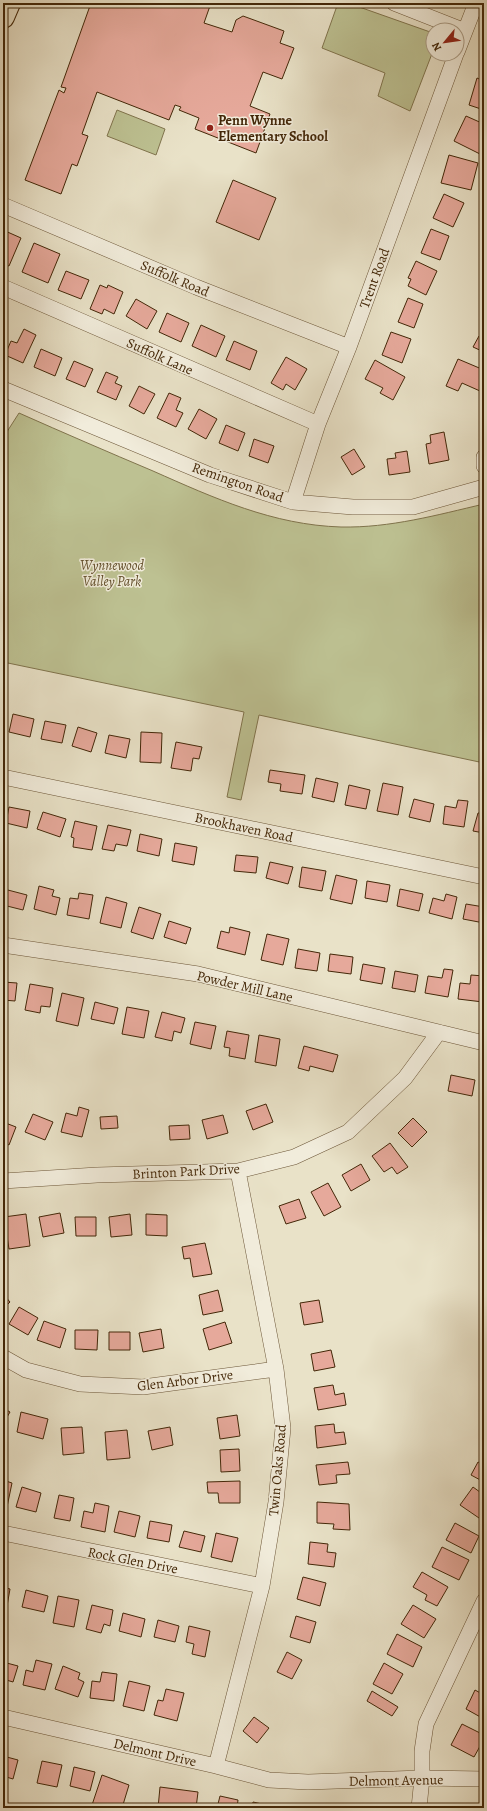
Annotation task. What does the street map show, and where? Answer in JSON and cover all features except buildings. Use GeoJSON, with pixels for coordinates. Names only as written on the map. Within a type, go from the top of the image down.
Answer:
{"type":"FeatureCollection","features":[{"type":"Feature","properties":{"kind":"main road"},"geometry":{"type":"LineString","coordinates":[[3,17],[9,3]]}},
{"type":"Feature","properties":{"kind":"street"},"geometry":{"type":"LineString","coordinates":[[394,3],[442,22]]}},
{"type":"Feature","properties":{"kind":"street","name":"Trent Road"},"geometry":{"type":"LineString","coordinates":[[465,31],[476,3]]}},
{"type":"Feature","properties":{"kind":"street","name":"Trent Road"},"geometry":{"type":"LineString","coordinates":[[293,502],[318,424],[349,347],[454,62]]}},
{"type":"Feature","properties":{"kind":"street","name":"Suffolk Road"},"geometry":{"type":"LineString","coordinates":[[3,205],[196,287],[349,347]]}},
{"type":"Feature","properties":{"kind":"street","name":"Suffolk Lane"},"geometry":{"type":"LineString","coordinates":[[3,287],[318,424]]}},
{"type":"Feature","properties":{"kind":"street","name":"Remington Road"},"geometry":{"type":"LineString","coordinates":[[3,389],[210,475],[293,502],[353,508],[413,507],[484,487]]}},
{"type":"Feature","properties":{"kind":"street"},"geometry":{"type":"LineString","coordinates":[[484,456],[484,466]]}},
{"type":"Feature","properties":{"kind":"street","name":"Brookhaven Road"},"geometry":{"type":"LineString","coordinates":[[3,777],[484,877]]}},
{"type":"Feature","properties":{"kind":"street","name":"Powder Mill Lane"},"geometry":{"type":"LineString","coordinates":[[3,945],[198,974],[484,1043]]}},
{"type":"Feature","properties":{"kind":"street","name":"Brinton Park Drive"},"geometry":{"type":"LineString","coordinates":[[3,1181],[97,1175],[238,1171],[294,1157],[348,1132],[405,1078],[439,1032]]}},
{"type":"Feature","properties":{"kind":"street","name":"Twin Oaks Road"},"geometry":{"type":"LineString","coordinates":[[216,1766],[262,1586],[276,1502],[283,1428],[276,1369],[238,1171]]}},
{"type":"Feature","properties":{"kind":"street","name":"Glen Arbor Drive"},"geometry":{"type":"LineString","coordinates":[[3,1357],[26,1370],[80,1384],[143,1387],[276,1369]]}},
{"type":"Feature","properties":{"kind":"street","name":"Rock Glen Drive"},"geometry":{"type":"LineString","coordinates":[[3,1533],[262,1586]]}},
{"type":"Feature","properties":{"kind":"street"},"geometry":{"type":"LineString","coordinates":[[419,1808],[422,1778],[422,1752],[426,1724],[484,1601]]}},
{"type":"Feature","properties":{"kind":"street","name":"Delmont Drive"},"geometry":{"type":"LineString","coordinates":[[3,1717],[216,1766],[269,1780],[308,1782]]}},
{"type":"Feature","properties":{"kind":"street","name":"Delmont Avenue"},"geometry":{"type":"LineString","coordinates":[[308,1782],[422,1778],[484,1779]]}},
{"type":"Feature","properties":{"kind":"green space"},"geometry":{"type":"Polygon","coordinates":[[[338,3],[348,3],[425,30],[425,62],[429,62],[410,111],[378,96],[385,73],[322,48],[338,3]]]}},
{"type":"Feature","properties":{"kind":"green space"},"geometry":{"type":"Polygon","coordinates":[[[117,110],[165,129],[156,155],[107,136],[117,110]]]}},
{"type":"Feature","properties":{"kind":"green space","name":"Wynnewood Valley Park"},"geometry":{"type":"Polygon","coordinates":[[[19,413],[221,500],[268,516],[292,521],[316,525],[359,527],[413,520],[484,504],[484,763],[259,715],[241,800],[227,797],[244,712],[3,662],[3,438],[19,413]]]}},
{"type":"Feature","properties":{"kind":"place","name":"Penn Wynne Elementary School"},"geometry":{"type":"Point","coordinates":[210,128]}}]}
